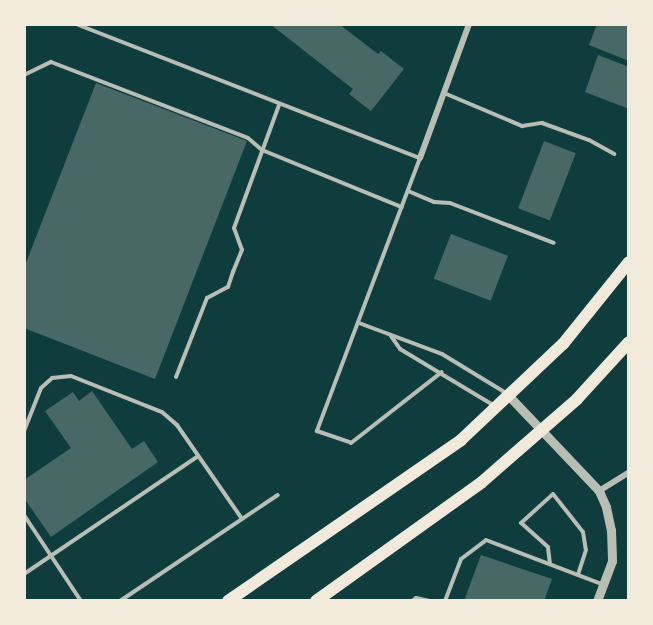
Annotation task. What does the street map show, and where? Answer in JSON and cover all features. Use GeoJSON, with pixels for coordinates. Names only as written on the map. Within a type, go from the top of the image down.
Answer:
{"type":"FeatureCollection","features":[{"type":"Feature","properties":{"kind":"main road"},"geometry":{"type":"LineString","coordinates":[[228,601],[461,440],[563,344],[629,262]]}},
{"type":"Feature","properties":{"kind":"main road"},"geometry":{"type":"LineString","coordinates":[[316,601],[482,483],[577,399],[629,342]]}},
{"type":"Feature","properties":{"kind":"street"},"geometry":{"type":"LineString","coordinates":[[420,158],[469,24]]}},
{"type":"Feature","properties":{"kind":"street"},"geometry":{"type":"LineString","coordinates":[[509,396],[541,433],[599,491],[606,507],[611,530],[612,561],[597,601]]}},
{"type":"Feature","properties":{"kind":"street"},"geometry":{"type":"LineString","coordinates":[[599,491],[629,472]]}},
{"type":"Feature","properties":{"kind":"lane"},"geometry":{"type":"LineString","coordinates":[[76,24],[420,158],[317,431],[351,444],[442,372]]}},
{"type":"Feature","properties":{"kind":"lane"},"geometry":{"type":"LineString","coordinates":[[24,75],[51,62],[248,138],[262,150],[402,207]]}},
{"type":"Feature","properties":{"kind":"lane"},"geometry":{"type":"LineString","coordinates":[[444,93],[522,126],[542,123],[589,140],[614,154]]}},
{"type":"Feature","properties":{"kind":"lane"},"geometry":{"type":"LineString","coordinates":[[176,377],[207,298],[228,287],[242,249],[234,228],[279,105]]}},
{"type":"Feature","properties":{"kind":"lane"},"geometry":{"type":"LineString","coordinates":[[408,191],[434,202],[450,203],[554,243]]}},
{"type":"Feature","properties":{"kind":"lane"},"geometry":{"type":"LineString","coordinates":[[359,322],[442,354],[478,374],[509,396]]}},
{"type":"Feature","properties":{"kind":"lane"},"geometry":{"type":"LineString","coordinates":[[390,335],[400,349],[442,372],[497,407]]}},
{"type":"Feature","properties":{"kind":"lane"},"geometry":{"type":"LineString","coordinates":[[24,431],[41,388],[52,378],[71,376],[162,412],[177,424],[242,519]]}},
{"type":"Feature","properties":{"kind":"lane"},"geometry":{"type":"LineString","coordinates":[[24,574],[198,456]]}},
{"type":"Feature","properties":{"kind":"lane"},"geometry":{"type":"LineString","coordinates":[[550,564],[548,547],[521,523],[553,494],[583,532],[586,550],[578,575]]}},
{"type":"Feature","properties":{"kind":"lane"},"geometry":{"type":"LineString","coordinates":[[120,601],[278,495]]}},
{"type":"Feature","properties":{"kind":"lane"},"geometry":{"type":"LineString","coordinates":[[24,515],[81,601]]}},
{"type":"Feature","properties":{"kind":"lane"},"geometry":{"type":"LineString","coordinates":[[445,601],[461,559],[486,540],[603,584]]}},
{"type":"Feature","properties":{"kind":"lane"},"geometry":{"type":"LineString","coordinates":[[412,601],[416,598],[430,601]]}},
{"type":"Feature","properties":{"kind":"building"},"geometry":{"type":"Polygon","coordinates":[[[270,24],[339,24],[378,54],[381,51],[404,69],[371,111],[349,94],[353,89],[270,24]]]}},
{"type":"Feature","properties":{"kind":"building"},"geometry":{"type":"Polygon","coordinates":[[[597,24],[620,24],[629,27],[629,61],[589,45],[597,24]]]}},
{"type":"Feature","properties":{"kind":"building"},"geometry":{"type":"Polygon","coordinates":[[[598,55],[629,67],[629,109],[585,92],[598,55]]]}},
{"type":"Feature","properties":{"kind":"building"},"geometry":{"type":"Polygon","coordinates":[[[96,83],[247,141],[155,379],[24,328],[24,268],[96,83]]]}},
{"type":"Feature","properties":{"kind":"building"},"geometry":{"type":"Polygon","coordinates":[[[544,141],[576,153],[550,220],[518,208],[544,141]]]}},
{"type":"Feature","properties":{"kind":"building"},"geometry":{"type":"Polygon","coordinates":[[[451,234],[508,256],[491,301],[434,279],[451,234]]]}},
{"type":"Feature","properties":{"kind":"building"},"geometry":{"type":"Polygon","coordinates":[[[92,391],[132,449],[144,441],[158,462],[51,537],[24,498],[24,480],[71,448],[45,411],[73,392],[79,401],[92,391]]]}},
{"type":"Feature","properties":{"kind":"building"},"geometry":{"type":"Polygon","coordinates":[[[481,555],[552,579],[544,601],[464,601],[481,555]]]}}]}
